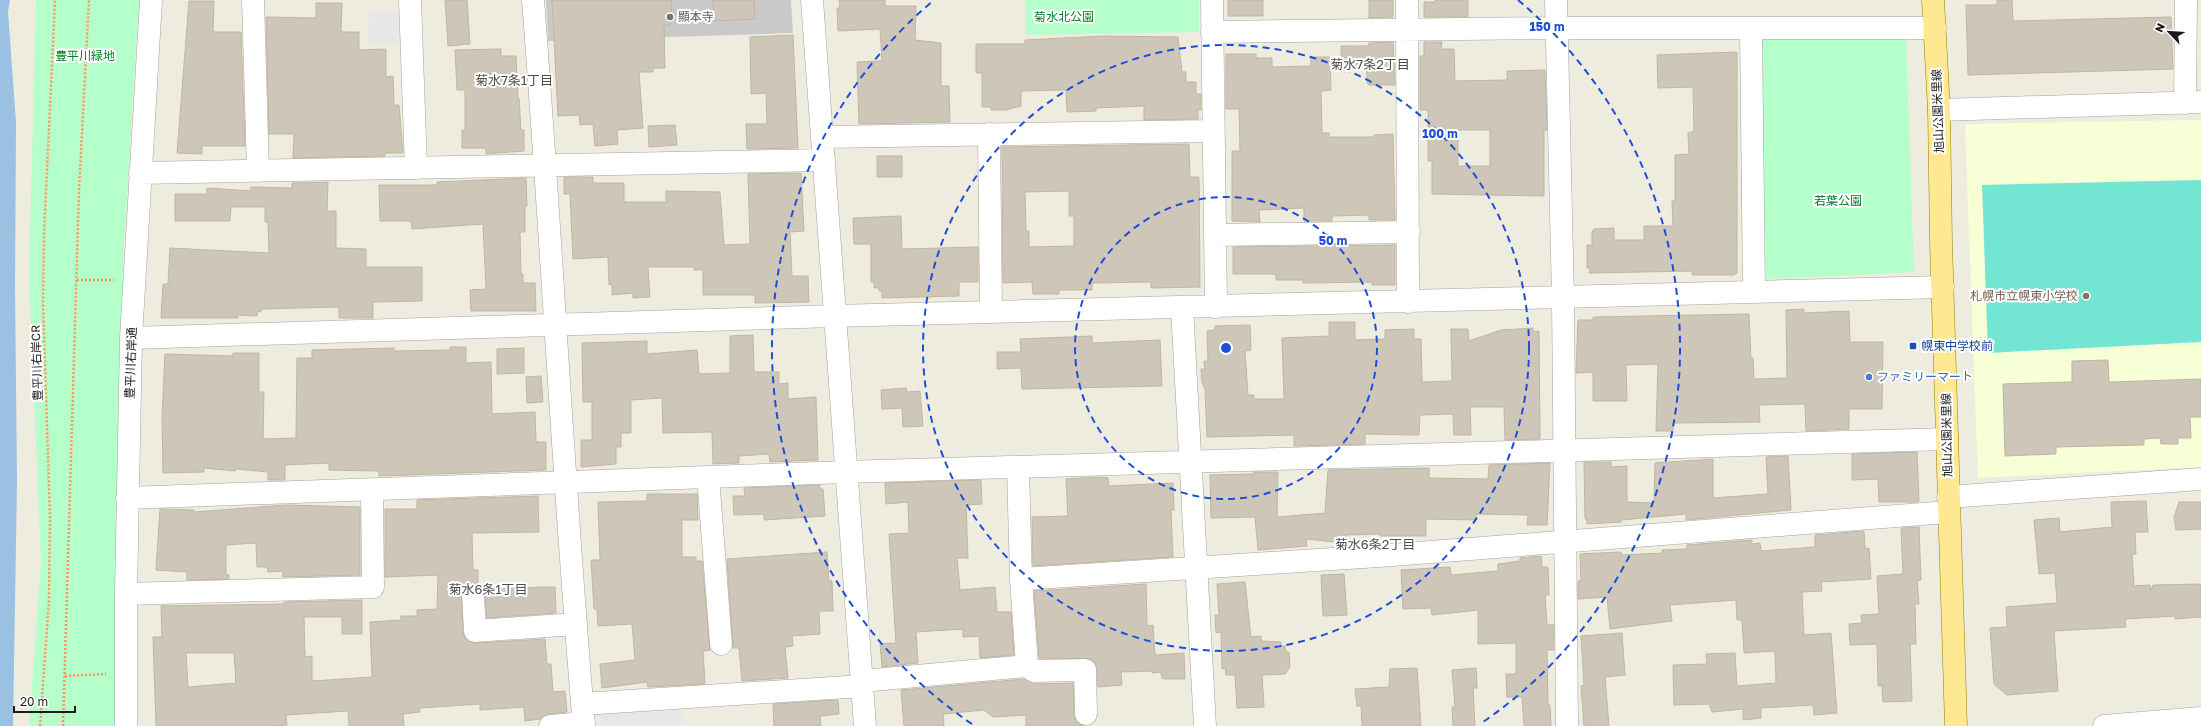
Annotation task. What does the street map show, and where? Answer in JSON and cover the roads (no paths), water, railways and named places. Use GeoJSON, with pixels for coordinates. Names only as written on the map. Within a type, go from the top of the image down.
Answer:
{"type":"FeatureCollection","features":[{"type":"Feature","properties":{"kind":"main road","name":"旭山公園米里線"},"geometry":{"type":"LineString","coordinates":[[1933,0],[1939,110],[1948,504],[1956,726]]}},
{"type":"Feature","properties":{"kind":"street","name":"豊平川右岸通"},"geometry":{"type":"LineString","coordinates":[[126,726],[127,498],[131,338],[151,0]]}},
{"type":"Feature","properties":{"kind":"street"},"geometry":{"type":"LineString","coordinates":[[253,0],[258,171]]}},
{"type":"Feature","properties":{"kind":"street"},"geometry":{"type":"LineString","coordinates":[[410,0],[416,168]]}},
{"type":"Feature","properties":{"kind":"street"},"geometry":{"type":"LineString","coordinates":[[533,0],[546,166],[554,325],[584,718]]}},
{"type":"Feature","properties":{"kind":"street"},"geometry":{"type":"LineString","coordinates":[[812,0],[865,726]]}},
{"type":"Feature","properties":{"kind":"street"},"geometry":{"type":"LineString","coordinates":[[1212,0],[1216,307]]}},
{"type":"Feature","properties":{"kind":"street"},"geometry":{"type":"LineString","coordinates":[[1407,0],[1409,232],[1408,302]]}},
{"type":"Feature","properties":{"kind":"street"},"geometry":{"type":"LineString","coordinates":[[1556,0],[1563,298],[1563,452],[1567,726]]}},
{"type":"Feature","properties":{"kind":"street"},"geometry":{"type":"LineString","coordinates":[[1939,110],[2193,103],[2186,0]]}},
{"type":"Feature","properties":{"kind":"street"},"geometry":{"type":"LineString","coordinates":[[1212,32],[1557,28],[1935,28]]}},
{"type":"Feature","properties":{"kind":"street"},"geometry":{"type":"LineString","coordinates":[[1751,28],[1754,292]]}},
{"type":"Feature","properties":{"kind":"street"},"geometry":{"type":"LineString","coordinates":[[822,137],[1214,131]]}},
{"type":"Feature","properties":{"kind":"street"},"geometry":{"type":"LineString","coordinates":[[989,134],[991,312]]}},
{"type":"Feature","properties":{"kind":"street"},"geometry":{"type":"LineString","coordinates":[[140,173],[824,160]]}},
{"type":"Feature","properties":{"kind":"street"},"geometry":{"type":"LineString","coordinates":[[1215,234],[1409,232]]}},
{"type":"Feature","properties":{"kind":"street"},"geometry":{"type":"LineString","coordinates":[[131,338],[834,316],[1943,287]]}},
{"type":"Feature","properties":{"kind":"street"},"geometry":{"type":"LineString","coordinates":[[1182,308],[1205,726]]}},
{"type":"Feature","properties":{"kind":"street"},"geometry":{"type":"LineString","coordinates":[[127,498],[372,490],[566,481],[1563,452],[1947,439]]}},
{"type":"Feature","properties":{"kind":"street"},"geometry":{"type":"LineString","coordinates":[[1018,468],[1021,579],[1027,666]]}},
{"type":"Feature","properties":{"kind":"street"},"geometry":{"type":"LineString","coordinates":[[708,477],[721,644]]}},
{"type":"Feature","properties":{"kind":"street"},"geometry":{"type":"LineString","coordinates":[[1021,579],[1196,569],[1565,540],[2201,479]]}},
{"type":"Feature","properties":{"kind":"street"},"geometry":{"type":"LineString","coordinates":[[126,594],[373,587],[372,490]]}},
{"type":"Feature","properties":{"kind":"street"},"geometry":{"type":"LineString","coordinates":[[473,595],[475,631],[576,624]]}},
{"type":"Feature","properties":{"kind":"street"},"geometry":{"type":"LineString","coordinates":[[550,726],[584,718],[862,684],[1027,666],[1034,671],[1085,670],[1086,714]]}},
{"type":"Feature","properties":{"kind":"street"},"geometry":{"type":"LineString","coordinates":[[2104,726],[2201,718]]}},
{"type":"Feature","properties":{"kind":"place","name":"顯本寺"},"geometry":{"type":"Point","coordinates":[670,17]}},
{"type":"Feature","properties":{"kind":"place","name":"札幌市立幌東小学校"},"geometry":{"type":"Point","coordinates":[2086,296]}},
{"type":"Feature","properties":{"kind":"place","name":"幌東中学校前"},"geometry":{"type":"Point","coordinates":[1913,346]}},
{"type":"Feature","properties":{"kind":"place","name":"ファミリーマート"},"geometry":{"type":"Point","coordinates":[1869,377]}},
{"type":"Feature","properties":{"kind":"district","name":"菊水7条2丁目"},"geometry":{"type":"Point","coordinates":[1370,64]}},
{"type":"Feature","properties":{"kind":"district","name":"菊水7条1丁目"},"geometry":{"type":"Point","coordinates":[514,80]}},
{"type":"Feature","properties":{"kind":"district","name":"菊水6条2丁目"},"geometry":{"type":"Point","coordinates":[1375,544]}},
{"type":"Feature","properties":{"kind":"district","name":"菊水6条1丁目"},"geometry":{"type":"Point","coordinates":[488,589]}},
{"type":"Feature","properties":{"kind":"park label","name":"菊水北公園"},"geometry":{"type":"Point","coordinates":[1064,17]}},
{"type":"Feature","properties":{"kind":"park label","name":"豊平川緑地"},"geometry":{"type":"Point","coordinates":[85,56]}},
{"type":"Feature","properties":{"kind":"park label","name":"若葉公園"},"geometry":{"type":"Point","coordinates":[1838,201]}}]}
